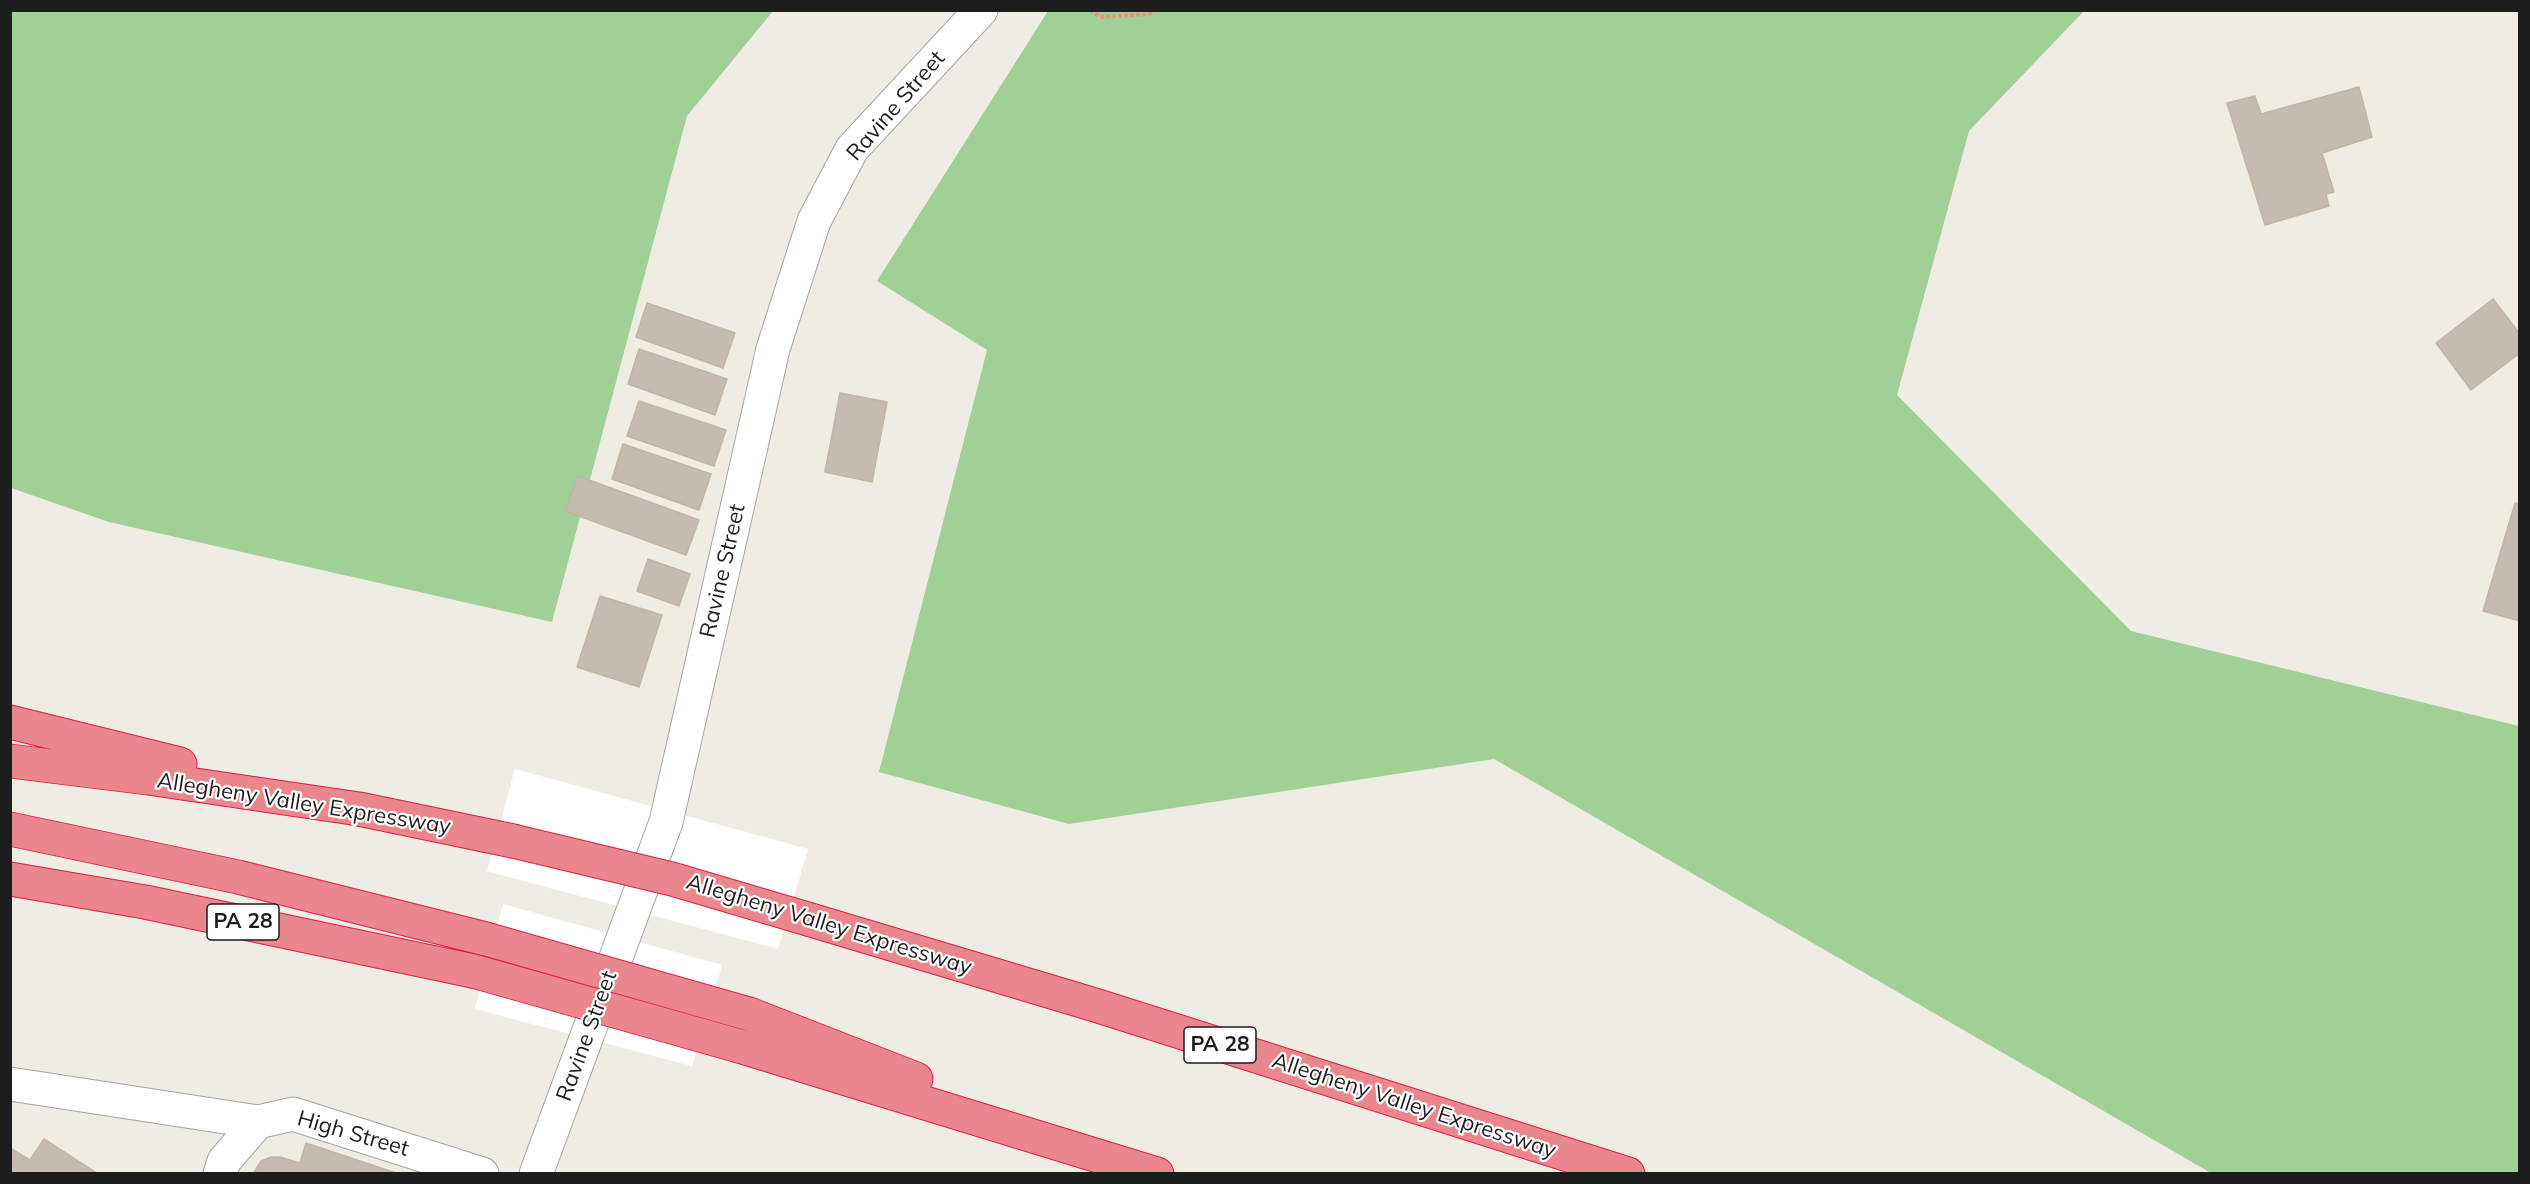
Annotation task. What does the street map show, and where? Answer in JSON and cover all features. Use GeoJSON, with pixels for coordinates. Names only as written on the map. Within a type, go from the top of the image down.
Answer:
{"type":"FeatureCollection","features":[{"type":"Feature","properties":{"kind":"highway"},"geometry":{"type":"LineString","coordinates":[[10,722],[359,808]]}},
{"type":"Feature","properties":{"kind":"highway","name":"Allegheny Valley Expressway"},"geometry":{"type":"LineString","coordinates":[[10,761],[359,808],[513,841],[672,879],[1095,1005],[1628,1173]]}},
{"type":"Feature","properties":{"kind":"highway"},"geometry":{"type":"LineString","coordinates":[[10,829],[238,877],[486,939],[749,1014],[1152,1172]]}},
{"type":"Feature","properties":{"kind":"highway","name":"PA 28"},"geometry":{"type":"LineString","coordinates":[[10,879],[145,902],[473,972],[739,1046],[1152,1172]]}},
{"type":"Feature","properties":{"kind":"street","name":"Ravine Street"},"geometry":{"type":"LineString","coordinates":[[536,1173],[666,822],[773,349],[814,221],[852,149],[981,10]]}},
{"type":"Feature","properties":{"kind":"street"},"geometry":{"type":"LineString","coordinates":[[10,1084],[258,1122]]}},
{"type":"Feature","properties":{"kind":"street","name":"High Street"},"geometry":{"type":"LineString","coordinates":[[258,1122],[293,1114],[482,1173]]}},
{"type":"Feature","properties":{"kind":"street"},"geometry":{"type":"LineString","coordinates":[[220,1173],[224,1161],[258,1122]]}},
{"type":"Feature","properties":{"kind":"path"},"geometry":{"type":"LineString","coordinates":[[1091,10],[1100,17],[1149,14],[1155,10]]}},
{"type":"Feature","properties":{"kind":"green space"},"geometry":{"type":"Polygon","coordinates":[[[11,11],[773,11],[687,116],[552,622],[109,522],[11,488],[11,11]]]}},
{"type":"Feature","properties":{"kind":"green space"},"geometry":{"type":"Polygon","coordinates":[[[1048,11],[2084,11],[1969,131],[1897,395],[2131,631],[2519,726],[2519,1173],[2211,1173],[1494,759],[1069,824],[879,772],[987,350],[877,281],[1048,11]]]}},
{"type":"Feature","properties":{"kind":"pier"},"geometry":{"type":"Polygon","coordinates":[[[515,769],[808,849],[778,949],[487,871],[515,769]]]}},
{"type":"Feature","properties":{"kind":"pier"},"geometry":{"type":"Polygon","coordinates":[[[503,904],[722,965],[692,1066],[475,1009],[503,904]]]}},
{"type":"Feature","properties":{"kind":"building"},"geometry":{"type":"Polygon","coordinates":[[[2359,87],[2372,137],[2322,153],[2334,192],[2326,194],[2329,206],[2265,225],[2227,103],[2255,96],[2261,114],[2359,87]]]}},
{"type":"Feature","properties":{"kind":"building"},"geometry":{"type":"Polygon","coordinates":[[[2493,299],[2520,334],[2520,353],[2471,390],[2436,343],[2493,299]]]}},
{"type":"Feature","properties":{"kind":"building"},"geometry":{"type":"Polygon","coordinates":[[[647,303],[735,333],[723,368],[636,337],[647,303]]]}},
{"type":"Feature","properties":{"kind":"building"},"geometry":{"type":"Polygon","coordinates":[[[639,349],[727,379],[715,415],[628,384],[639,349]]]}},
{"type":"Feature","properties":{"kind":"building"},"geometry":{"type":"Polygon","coordinates":[[[840,393],[887,402],[872,482],[825,472],[840,393]]]}},
{"type":"Feature","properties":{"kind":"building"},"geometry":{"type":"Polygon","coordinates":[[[639,401],[726,430],[714,466],[627,436],[639,401]]]}},
{"type":"Feature","properties":{"kind":"building"},"geometry":{"type":"Polygon","coordinates":[[[623,444],[711,474],[699,510],[612,479],[623,444]]]}},
{"type":"Feature","properties":{"kind":"building"},"geometry":{"type":"Polygon","coordinates":[[[578,476],[699,520],[686,555],[565,511],[578,476]]]}},
{"type":"Feature","properties":{"kind":"building"},"geometry":{"type":"Polygon","coordinates":[[[2515,503],[2520,504],[2520,621],[2483,611],[2515,503]]]}},
{"type":"Feature","properties":{"kind":"building"},"geometry":{"type":"Polygon","coordinates":[[[648,559],[690,574],[679,606],[637,591],[648,559]]]}},
{"type":"Feature","properties":{"kind":"building"},"geometry":{"type":"Polygon","coordinates":[[[600,596],[662,615],[639,687],[577,667],[600,596]]]}},
{"type":"Feature","properties":{"kind":"building"},"geometry":{"type":"Polygon","coordinates":[[[44,1139],[98,1174],[10,1174],[10,1148],[30,1160],[44,1139]]]}},
{"type":"Feature","properties":{"kind":"building"},"geometry":{"type":"Polygon","coordinates":[[[306,1143],[399,1174],[253,1174],[261,1161],[271,1157],[280,1157],[300,1163],[306,1143]]]}}]}
